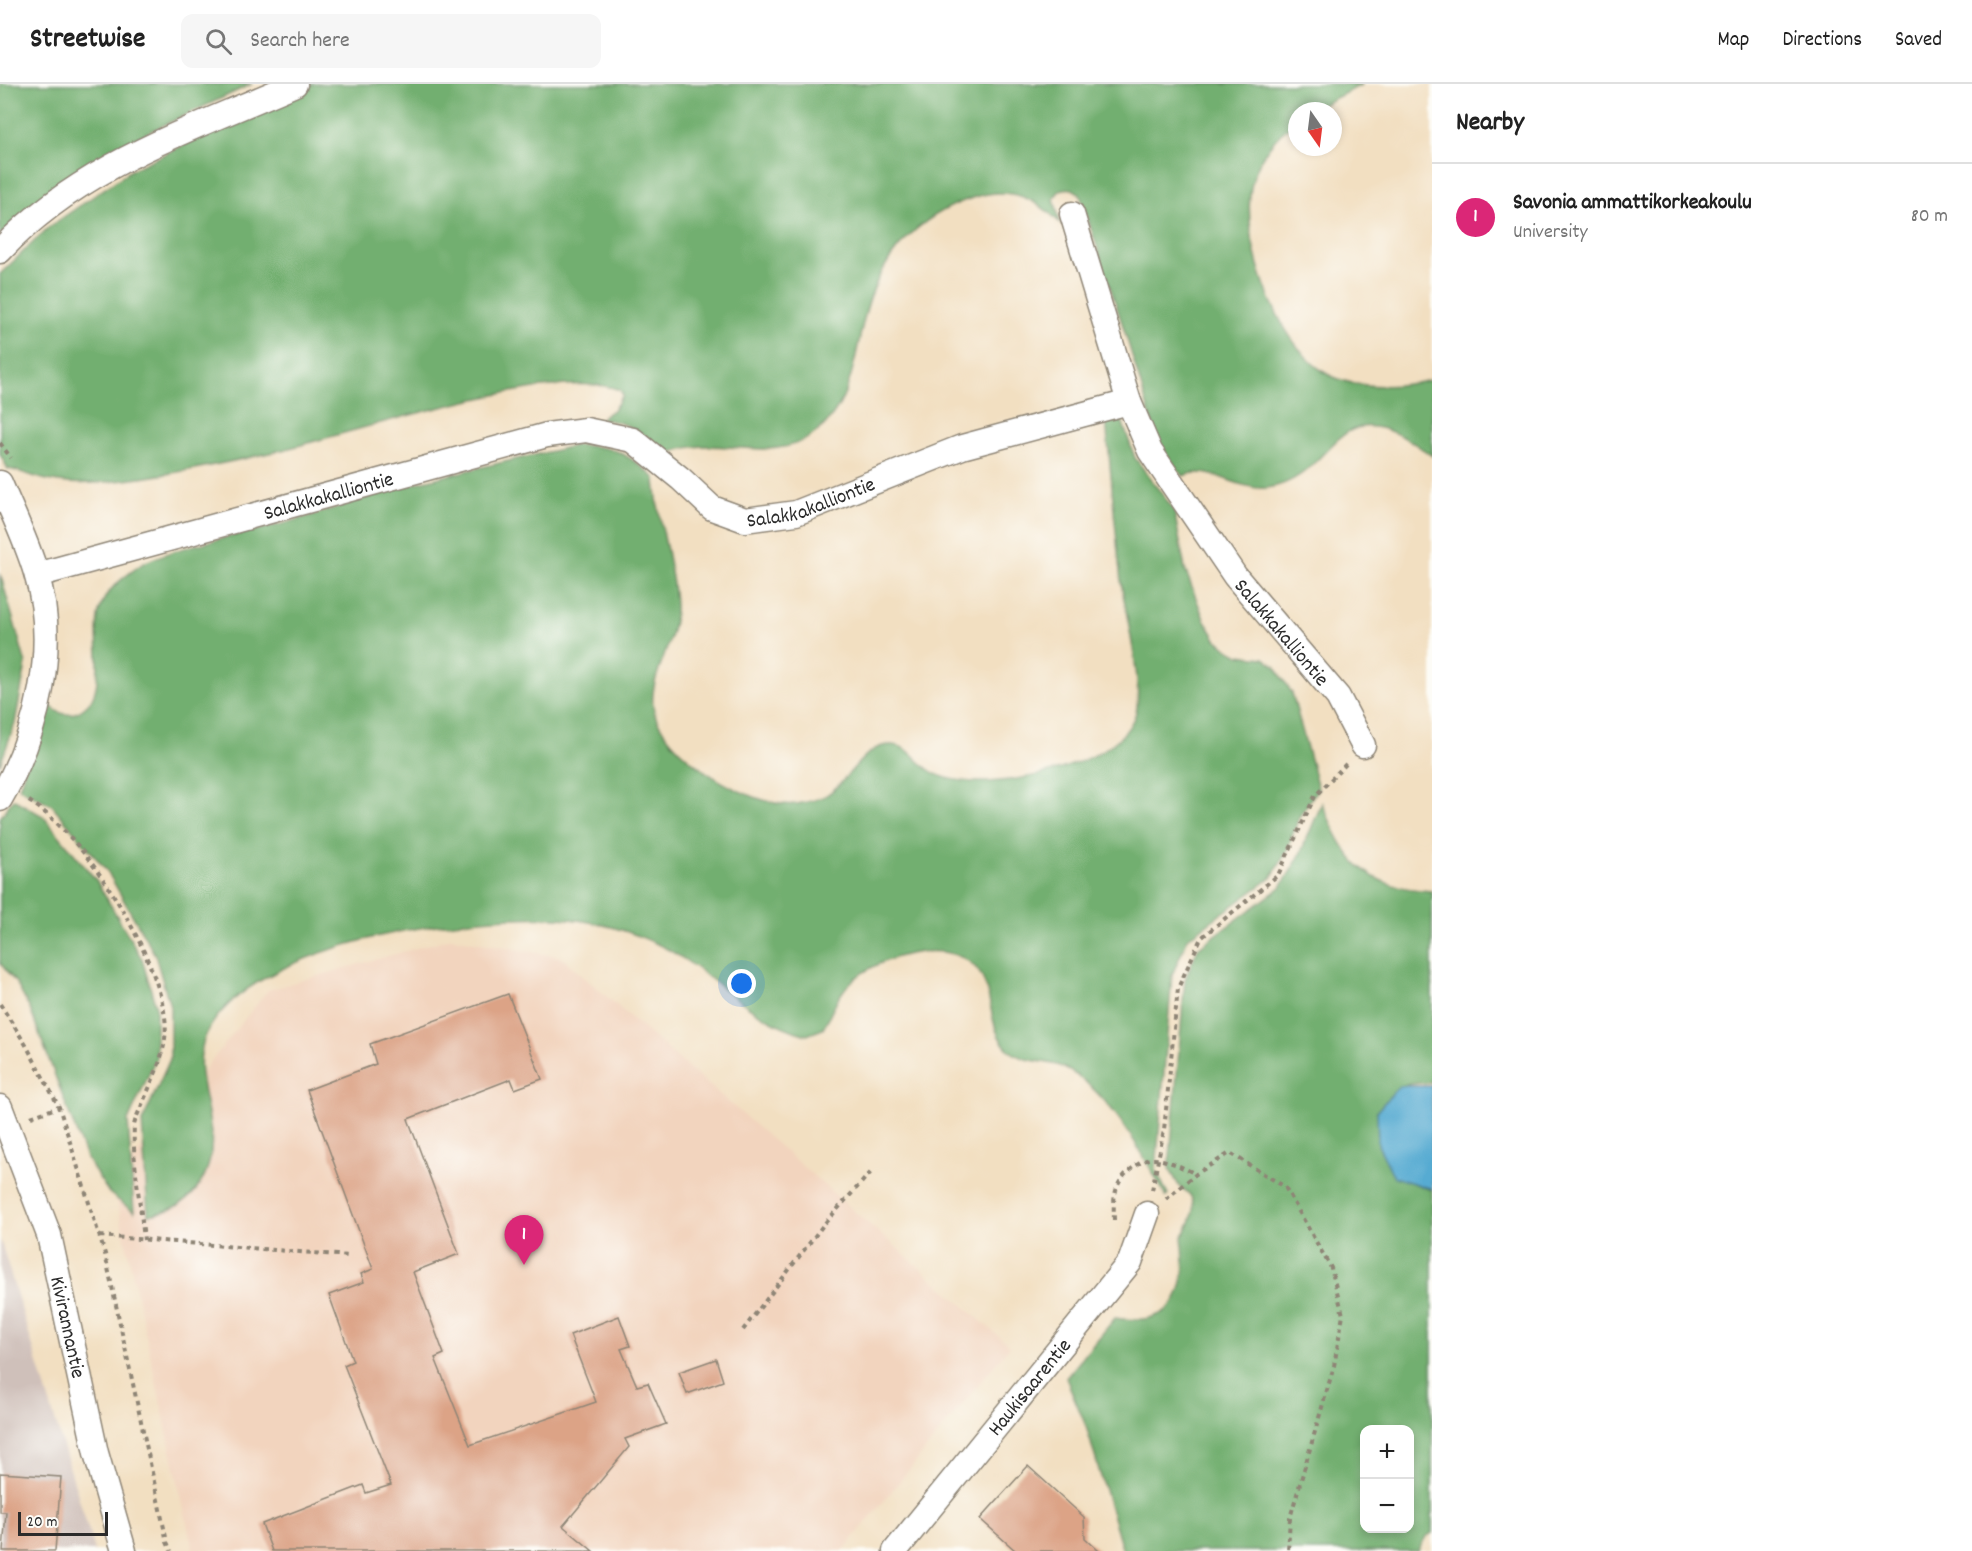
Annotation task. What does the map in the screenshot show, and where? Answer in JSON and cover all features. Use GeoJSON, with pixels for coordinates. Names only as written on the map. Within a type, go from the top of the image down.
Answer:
{"type":"FeatureCollection","features":[{"type":"Feature","properties":{"kind":"street"},"geometry":{"type":"LineString","coordinates":[[0,251],[59,199],[124,159],[296,84]]}},
{"type":"Feature","properties":{"kind":"street"},"geometry":{"type":"LineString","coordinates":[[1072,214],[1129,402]]}},
{"type":"Feature","properties":{"kind":"street","name":"Salakkakalliontie"},"geometry":{"type":"LineString","coordinates":[[37,575],[547,435],[586,430],[633,440],[712,508],[745,520],[796,513],[962,447],[1129,402],[1150,451],[1235,576],[1338,697],[1363,745]]}},
{"type":"Feature","properties":{"kind":"street"},"geometry":{"type":"LineString","coordinates":[[0,483],[37,575],[45,614],[43,662],[36,720],[10,797]]}},
{"type":"Feature","properties":{"kind":"street","name":"Kivirannantie"},"geometry":{"type":"LineString","coordinates":[[0,1107],[49,1235],[96,1453],[124,1551]]}},
{"type":"Feature","properties":{"kind":"street","name":"Haukisaarentie"},"geometry":{"type":"LineString","coordinates":[[895,1551],[1130,1262],[1147,1214]]}},
{"type":"Feature","properties":{"kind":"path"},"geometry":{"type":"LineString","coordinates":[[1147,1214],[1164,1130],[1178,987],[1201,938],[1278,874],[1316,796],[1363,745]]}},
{"type":"Feature","properties":{"kind":"path"},"geometry":{"type":"LineString","coordinates":[[10,797],[48,813],[77,844],[123,909],[150,969],[165,1018],[163,1054],[134,1124],[144,1240]]}},
{"type":"Feature","properties":{"kind":"path"},"geometry":{"type":"LineString","coordinates":[[0,1004],[26,1045],[59,1107],[99,1236],[167,1542],[171,1551]]}},
{"type":"Feature","properties":{"kind":"path"},"geometry":{"type":"LineString","coordinates":[[1147,1214],[1196,1174],[1230,1153],[1285,1187],[1331,1268],[1343,1315],[1334,1366],[1290,1518],[1288,1551]]}},
{"type":"Feature","properties":{"kind":"path"},"geometry":{"type":"LineString","coordinates":[[743,1329],[824,1224],[872,1171]]}},
{"type":"Feature","properties":{"kind":"path"},"geometry":{"type":"LineString","coordinates":[[99,1236],[350,1256]]}},
{"type":"Feature","properties":{"kind":"shaded area"},"geometry":{"type":"Polygon","coordinates":[[[452,938],[561,957],[1010,1346],[843,1551],[193,1551],[113,1184],[268,990],[452,938]]]}},
{"type":"Feature","properties":{"kind":"shaded area"},"geometry":{"type":"Polygon","coordinates":[[[0,1239],[95,1551],[0,1551],[0,1239]]]}},
{"type":"Feature","properties":{"kind":"green space"},"geometry":{"type":"Polygon","coordinates":[[[0,84],[252,84],[121,145],[52,190],[0,235],[0,84]]]}},
{"type":"Feature","properties":{"kind":"green space"},"geometry":{"type":"Polygon","coordinates":[[[313,84],[1363,84],[1328,102],[1288,102],[1288,128],[1263,156],[1252,183],[1249,205],[1256,259],[1277,313],[1291,337],[1307,357],[1324,372],[1336,378],[1363,385],[1391,386],[1432,380],[1432,456],[1398,435],[1373,427],[1354,429],[1338,439],[1309,468],[1291,481],[1267,488],[1246,486],[1203,473],[1183,476],[1159,445],[1080,195],[1069,188],[1060,190],[1054,198],[1060,223],[1032,201],[1000,193],[975,197],[954,205],[918,228],[890,259],[879,277],[870,297],[849,382],[836,410],[814,434],[797,443],[779,448],[704,446],[686,448],[668,454],[637,430],[610,420],[600,419],[614,409],[623,395],[620,390],[590,385],[550,386],[454,404],[282,450],[158,475],[107,482],[70,483],[43,479],[8,469],[0,454],[0,274],[49,227],[133,169],[313,84]]]}},
{"type":"Feature","properties":{"kind":"green space"},"geometry":{"type":"Polygon","coordinates":[[[1120,415],[1135,458],[1174,510],[1185,569],[1204,619],[1216,639],[1239,655],[1264,658],[1275,666],[1292,693],[1318,788],[1299,817],[1286,853],[1271,878],[1188,938],[1172,975],[1156,1170],[1168,1195],[1166,1197],[1123,1124],[1094,1090],[1079,1077],[1062,1067],[1022,1058],[1010,1051],[1003,1043],[995,1025],[985,984],[970,962],[954,955],[936,952],[897,957],[879,964],[863,973],[845,988],[823,1029],[807,1035],[790,1030],[759,1014],[688,962],[651,941],[625,931],[584,921],[543,918],[492,919],[435,925],[377,937],[320,953],[270,975],[231,1002],[206,1035],[201,1053],[203,1089],[210,1127],[209,1165],[200,1184],[184,1201],[171,1209],[148,1215],[142,1122],[170,1059],[170,1006],[155,955],[107,871],[52,805],[19,788],[47,703],[60,713],[71,714],[87,706],[94,695],[97,682],[97,635],[100,609],[106,596],[121,580],[139,566],[166,554],[296,520],[417,483],[577,445],[611,449],[636,462],[655,478],[675,604],[672,632],[655,682],[653,706],[659,724],[672,742],[689,759],[710,775],[733,788],[756,798],[778,803],[797,804],[824,796],[836,788],[865,756],[882,746],[892,745],[903,748],[933,772],[950,779],[975,782],[1016,779],[1064,768],[1087,759],[1107,748],[1123,734],[1134,718],[1138,690],[1134,652],[1121,581],[1106,420],[1120,415]]]}},
{"type":"Feature","properties":{"kind":"green space"},"geometry":{"type":"Polygon","coordinates":[[[0,573],[26,664],[15,723],[0,765],[0,573]]]}},
{"type":"Feature","properties":{"kind":"green space"},"geometry":{"type":"Polygon","coordinates":[[[13,799],[43,816],[96,880],[142,959],[156,1007],[156,1058],[128,1121],[134,1212],[109,1193],[86,1158],[30,1009],[16,983],[0,963],[0,818],[13,799]]]}},
{"type":"Feature","properties":{"kind":"green space"},"geometry":{"type":"Polygon","coordinates":[[[1322,803],[1340,841],[1361,868],[1390,884],[1432,891],[1432,1083],[1412,1083],[1400,1087],[1377,1111],[1394,1176],[1432,1190],[1432,1533],[1426,1537],[1418,1551],[1123,1551],[1086,1426],[1066,1378],[1115,1318],[1136,1320],[1153,1317],[1165,1311],[1174,1301],[1180,1289],[1184,1256],[1182,1237],[1192,1217],[1193,1203],[1187,1192],[1180,1188],[1169,1168],[1185,979],[1198,948],[1281,887],[1298,859],[1322,803]]]}},
{"type":"Feature","properties":{"kind":"water"},"geometry":{"type":"Polygon","coordinates":[[[1399,1086],[1432,1086],[1432,1189],[1394,1177],[1378,1145],[1377,1111],[1399,1086]]]}},
{"type":"Feature","properties":{"kind":"building"},"geometry":{"type":"Polygon","coordinates":[[[508,994],[542,1079],[515,1089],[511,1079],[408,1119],[459,1254],[413,1272],[444,1354],[435,1358],[470,1445],[596,1402],[570,1335],[619,1316],[630,1346],[621,1349],[637,1386],[648,1383],[666,1424],[625,1439],[629,1447],[563,1526],[593,1551],[272,1551],[262,1524],[363,1485],[366,1493],[391,1485],[344,1365],[353,1361],[329,1295],[364,1282],[361,1274],[373,1269],[307,1090],[376,1064],[370,1044],[508,994]]]}},
{"type":"Feature","properties":{"kind":"building"},"geometry":{"type":"Polygon","coordinates":[[[716,1359],[723,1381],[687,1394],[679,1372],[716,1359]]]}},
{"type":"Feature","properties":{"kind":"building"},"geometry":{"type":"Polygon","coordinates":[[[1028,1466],[1084,1517],[1085,1538],[1099,1551],[1016,1551],[980,1519],[1028,1466]]]}},
{"type":"Feature","properties":{"kind":"building"},"geometry":{"type":"Polygon","coordinates":[[[0,1473],[61,1477],[55,1551],[3,1551],[6,1512],[0,1512],[0,1473]]]}},
{"type":"Feature","properties":{"kind":"place","name":"Savonia ammattikorkeakoulu"},"geometry":{"type":"Point","coordinates":[524,1265]}}]}
